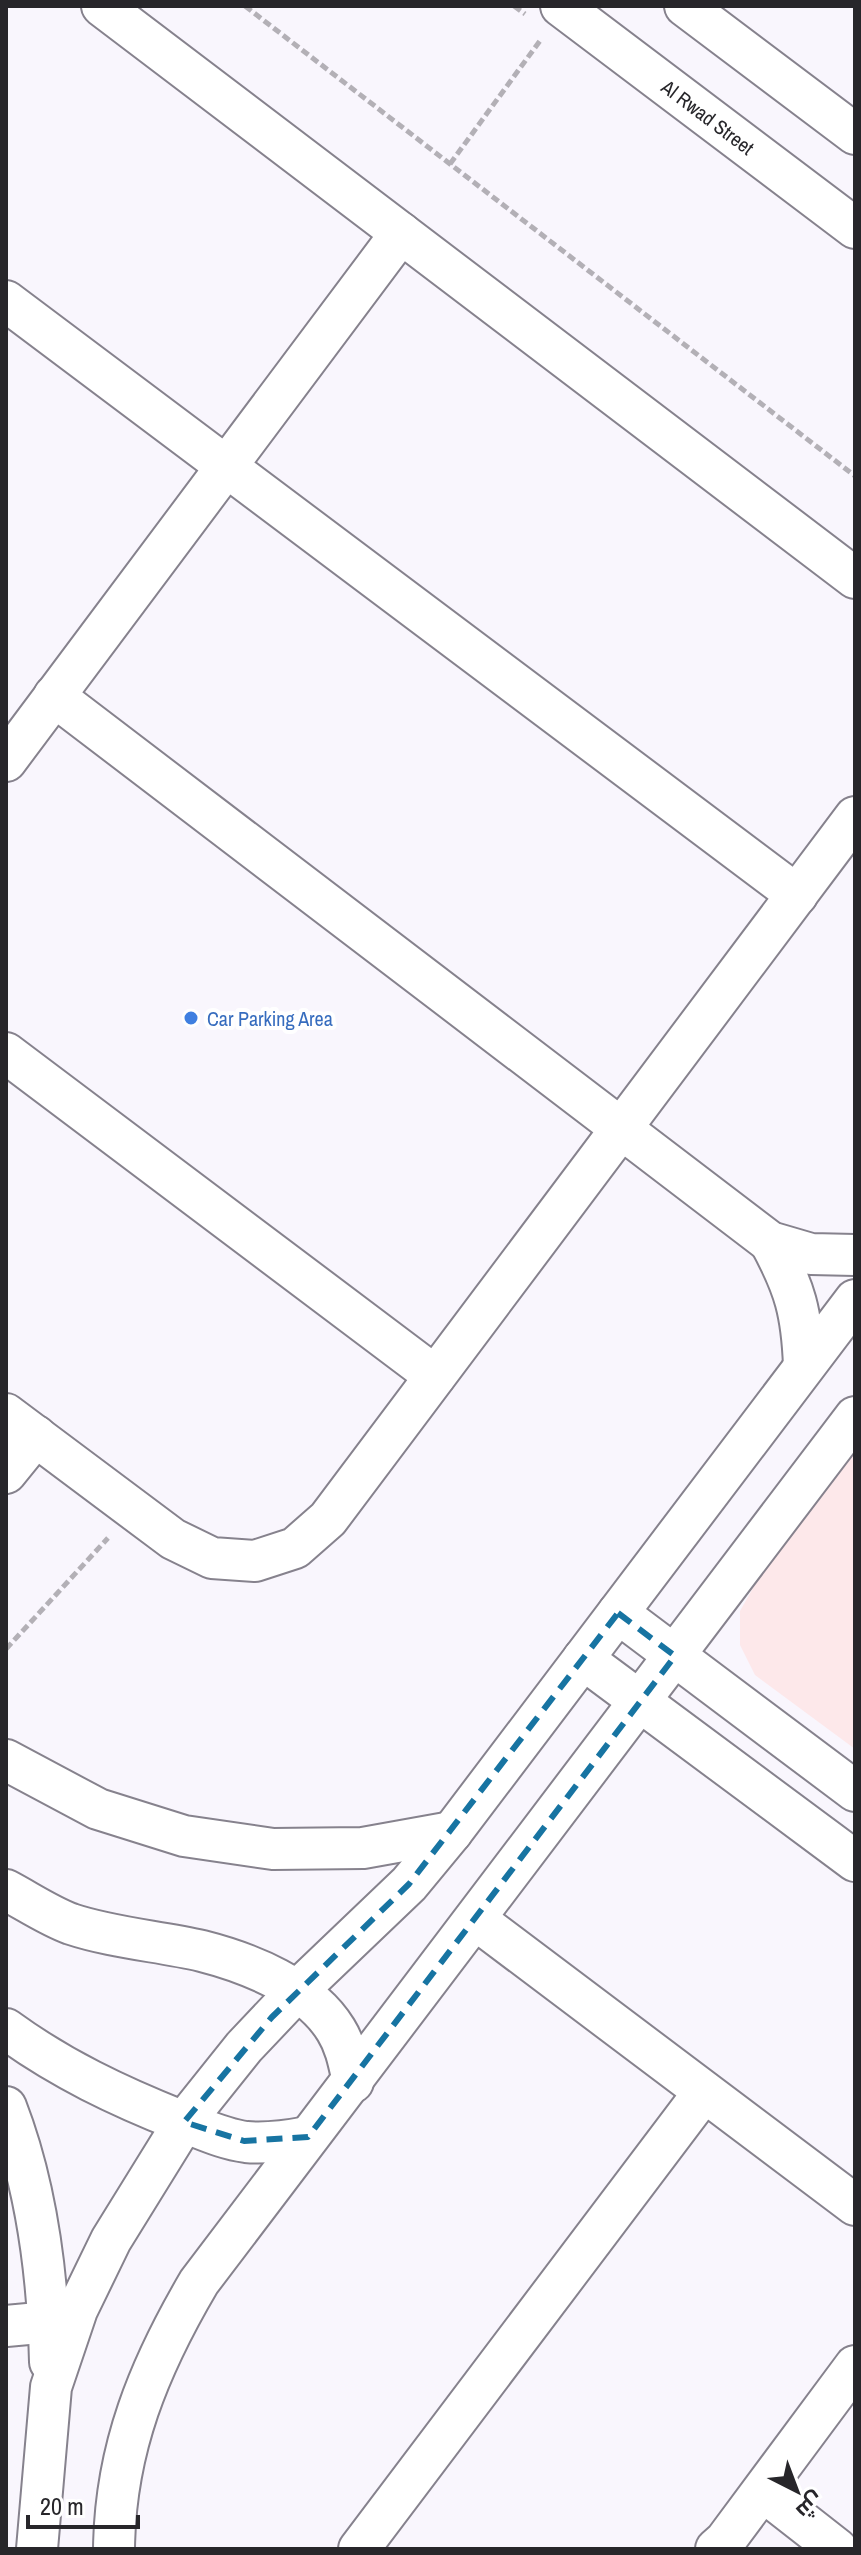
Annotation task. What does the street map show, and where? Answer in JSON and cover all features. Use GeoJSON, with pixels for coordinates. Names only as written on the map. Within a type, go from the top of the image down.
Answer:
{"type":"FeatureCollection","features":[{"type":"Feature","properties":{"kind":"street"},"geometry":{"type":"LineString","coordinates":[[102,6],[855,578]]}},
{"type":"Feature","properties":{"kind":"street"},"geometry":{"type":"LineString","coordinates":[[685,6],[855,134]]}},
{"type":"Feature","properties":{"kind":"street","name":"Al Rwad Street"},"geometry":{"type":"LineString","coordinates":[[554,19],[855,228]]}},
{"type":"Feature","properties":{"kind":"street"},"geometry":{"type":"LineString","coordinates":[[6,761],[401,233]]}},
{"type":"Feature","properties":{"kind":"street"},"geometry":{"type":"LineString","coordinates":[[6,301],[797,895]]}},
{"type":"Feature","properties":{"kind":"street"},"geometry":{"type":"LineString","coordinates":[[54,696],[770,1242],[811,1254],[855,1255]]}},
{"type":"Feature","properties":{"kind":"street"},"geometry":{"type":"LineString","coordinates":[[6,1473],[21,1425],[173,1539],[212,1558],[255,1561],[295,1548],[328,1519],[855,817]]}},
{"type":"Feature","properties":{"kind":"street"},"geometry":{"type":"LineString","coordinates":[[6,1053],[435,1376]]}},
{"type":"Feature","properties":{"kind":"street"},"geometry":{"type":"LineString","coordinates":[[770,1242],[791,1280],[803,1323],[804,1366]]}},
{"type":"Feature","properties":{"kind":"street"},"geometry":{"type":"LineString","coordinates":[[51,2387],[77,2310],[111,2240],[184,2122],[244,2047],[297,1991],[409,1884],[452,1832],[855,1300]]}},
{"type":"Feature","properties":{"kind":"street"},"geometry":{"type":"LineString","coordinates":[[114,2549],[114,2523],[124,2459],[141,2397],[166,2338],[199,2282],[855,1417]]}},
{"type":"Feature","properties":{"kind":"street"},"geometry":{"type":"LineString","coordinates":[[618,1613],[855,1791]]}},
{"type":"Feature","properties":{"kind":"street"},"geometry":{"type":"LineString","coordinates":[[583,1659],[855,1861]]}},
{"type":"Feature","properties":{"kind":"street"},"geometry":{"type":"LineString","coordinates":[[6,1760],[17,1769],[98,1809],[184,1836],[273,1849],[363,1848],[452,1832]]}},
{"type":"Feature","properties":{"kind":"street"},"geometry":{"type":"LineString","coordinates":[[6,1890],[70,1924],[203,1951],[252,1968],[297,1991],[319,2008],[336,2030],[348,2055],[353,2082]]}},
{"type":"Feature","properties":{"kind":"street"},"geometry":{"type":"LineString","coordinates":[[475,1919],[855,2205]]}},
{"type":"Feature","properties":{"kind":"street"},"geometry":{"type":"LineString","coordinates":[[6,2029],[84,2079],[133,2103],[213,2134],[244,2141],[276,2143],[308,2137]]}},
{"type":"Feature","properties":{"kind":"street"},"geometry":{"type":"LineString","coordinates":[[359,2549],[704,2092]]}},
{"type":"Feature","properties":{"kind":"street"},"geometry":{"type":"LineString","coordinates":[[6,2107],[29,2183],[42,2252],[50,2322],[51,2387],[37,2549]]}},
{"type":"Feature","properties":{"kind":"street"},"geometry":{"type":"LineString","coordinates":[[6,2326],[50,2322]]}},
{"type":"Feature","properties":{"kind":"street"},"geometry":{"type":"LineString","coordinates":[[716,2549],[855,2366]]}},
{"type":"Feature","properties":{"kind":"street"},"geometry":{"type":"LineString","coordinates":[[763,2491],[837,2549]]}},
{"type":"Feature","properties":{"kind":"path"},"geometry":{"type":"LineString","coordinates":[[245,6],[855,476]]}},
{"type":"Feature","properties":{"kind":"path"},"geometry":{"type":"LineString","coordinates":[[450,164],[554,19]]}},
{"type":"Feature","properties":{"kind":"path"},"geometry":{"type":"LineString","coordinates":[[6,1649],[134,1510]]}},
{"type":"Feature","properties":{"kind":"highlighted area"},"geometry":{"type":"Polygon","coordinates":[[[618,1613],[675,1656],[308,2137],[244,2141],[184,2122],[272,2017],[409,1884],[618,1613]]]}},
{"type":"Feature","properties":{"kind":"shaded area"},"geometry":{"type":"Polygon","coordinates":[[[855,1452],[855,1749],[755,1675],[740,1645],[740,1611],[757,1581],[855,1452]]]}},
{"type":"Feature","properties":{"kind":"place","name":"Car Parking Area"},"geometry":{"type":"Point","coordinates":[191,1018]}}]}
